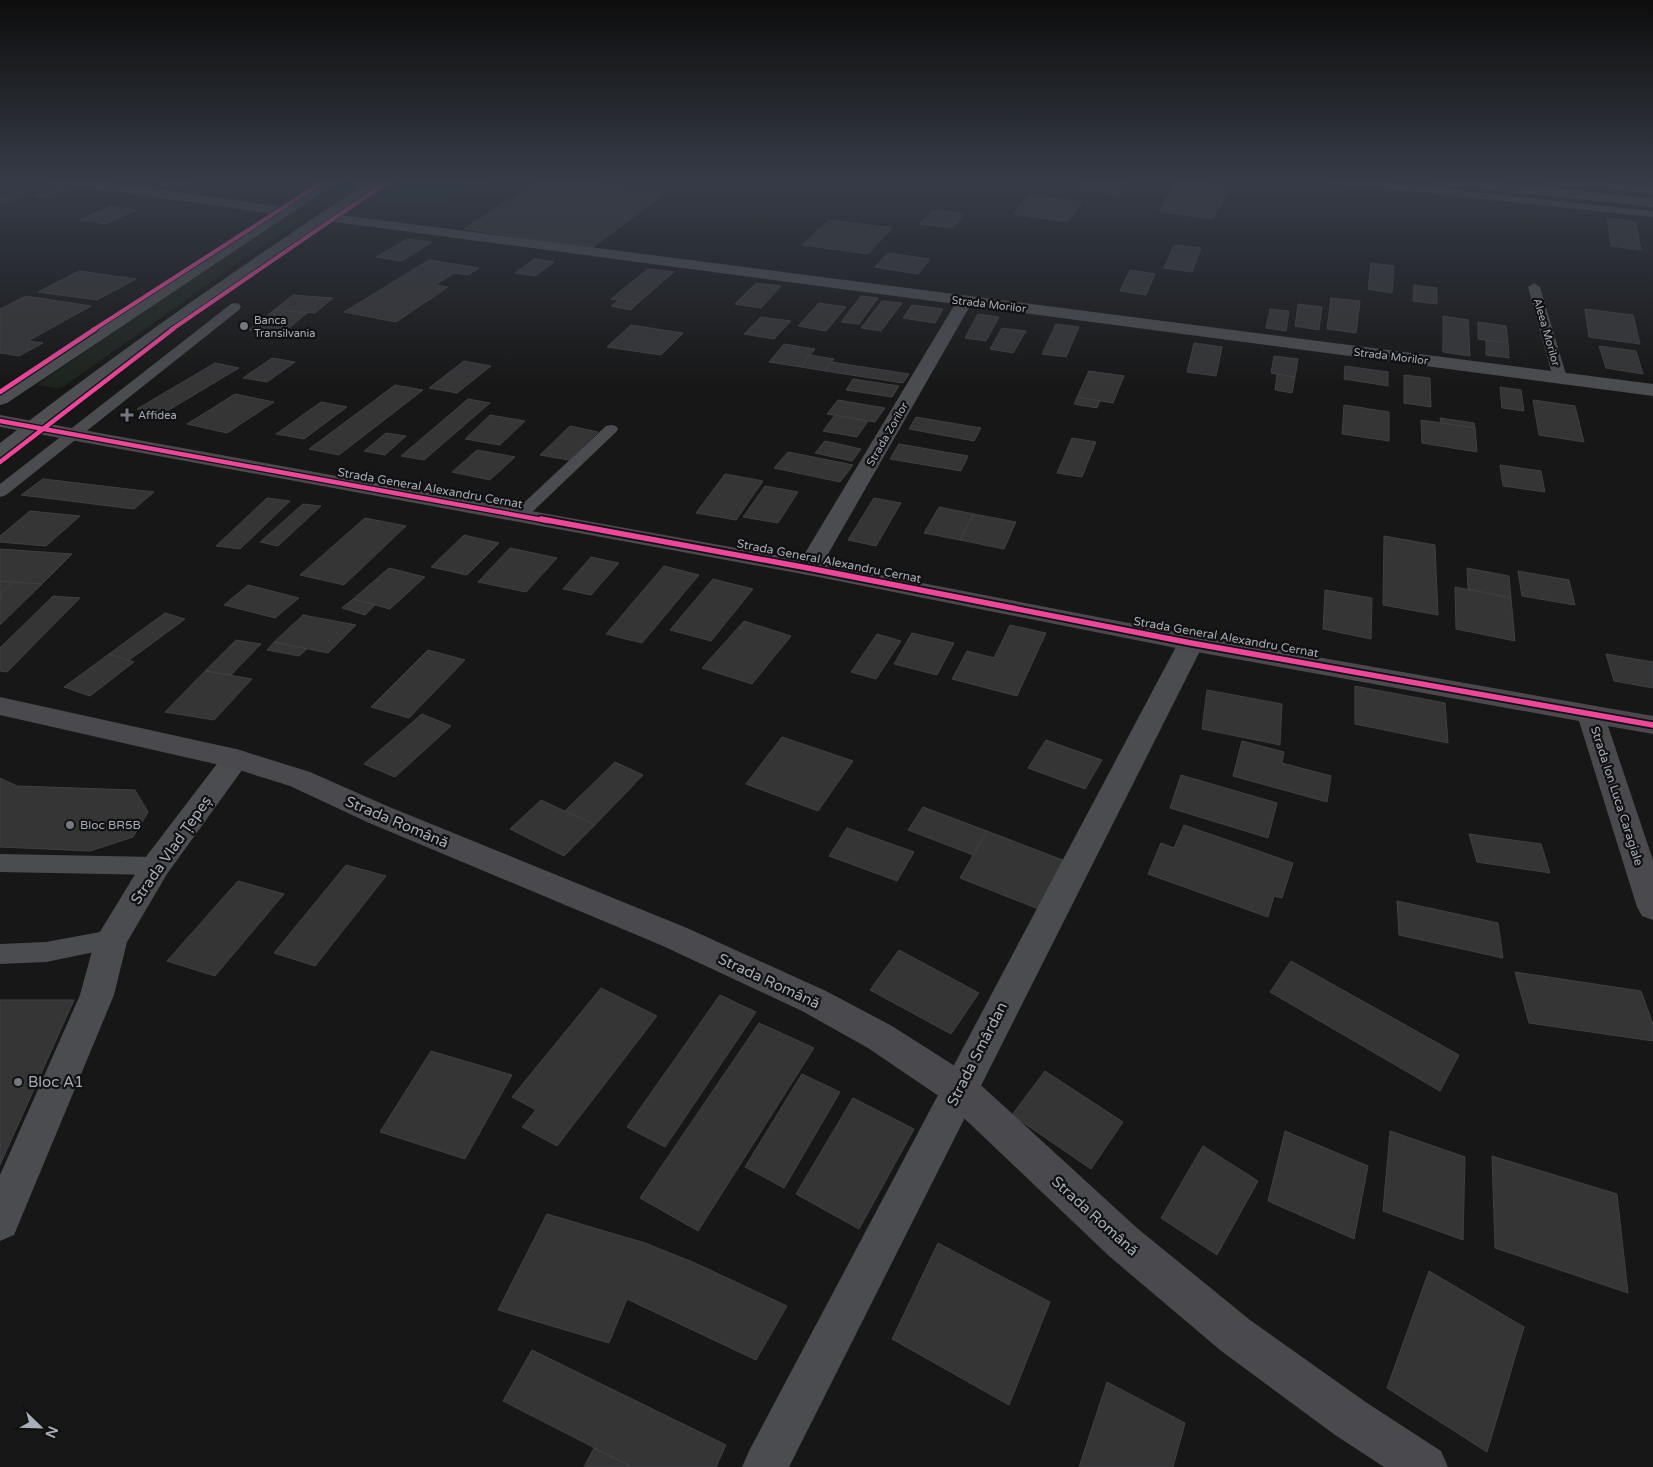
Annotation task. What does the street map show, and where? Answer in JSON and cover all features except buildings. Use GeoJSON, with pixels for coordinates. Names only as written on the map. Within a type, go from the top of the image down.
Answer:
{"type":"FeatureCollection","features":[{"type":"Feature","properties":{"kind":"main road"},"geometry":{"type":"LineString","coordinates":[[0,399],[227,248]]}},
{"type":"Feature","properties":{"kind":"main road"},"geometry":{"type":"LineString","coordinates":[[0,453],[159,332],[280,248]]}},
{"type":"Feature","properties":{"kind":"street","name":"Strada Morilor"},"geometry":{"type":"LineString","coordinates":[[565,248],[1653,390]]}},
{"type":"Feature","properties":{"kind":"street","name":"Strada Zorilor"},"geometry":{"type":"LineString","coordinates":[[808,568],[965,301]]}},
{"type":"Feature","properties":{"kind":"street","name":"Strada General Alexandru Cernat"},"geometry":{"type":"LineString","coordinates":[[0,421],[808,568],[1191,643],[1653,725]]}},
{"type":"Feature","properties":{"kind":"street","name":"Strada Smârdan"},"geometry":{"type":"LineString","coordinates":[[765,1467],[958,1089],[1191,643]]}},
{"type":"Feature","properties":{"kind":"street","name":"Strada Română"},"geometry":{"type":"LineString","coordinates":[[0,706],[236,759],[300,779],[377,814],[676,937],[814,1001],[880,1037],[958,1089],[1123,1242],[1235,1335],[1351,1419],[1425,1467]]}},
{"type":"Feature","properties":{"kind":"street","name":"Strada Ion Luca Caragiale"},"geometry":{"type":"LineString","coordinates":[[1590,714],[1653,907]]}},
{"type":"Feature","properties":{"kind":"street","name":"Strada Vlad Țepeș"},"geometry":{"type":"LineString","coordinates":[[0,1221],[98,996],[111,940],[156,866],[236,759]]}},
{"type":"Feature","properties":{"kind":"lane","name":"Aleea Morilor"},"geometry":{"type":"LineString","coordinates":[[1534,287],[1560,378]]}},
{"type":"Feature","properties":{"kind":"lane"},"geometry":{"type":"LineString","coordinates":[[0,492],[235,308]]}},
{"type":"Feature","properties":{"kind":"lane"},"geometry":{"type":"LineString","coordinates":[[520,515],[611,429]]}},
{"type":"Feature","properties":{"kind":"lane"},"geometry":{"type":"LineString","coordinates":[[0,863],[156,866]]}},
{"type":"Feature","properties":{"kind":"lane"},"geometry":{"type":"LineString","coordinates":[[0,954],[46,952],[111,940]]}},
{"type":"Feature","properties":{"kind":"shaded area"},"geometry":{"type":"Polygon","coordinates":[[[237,248],[259,248],[63,387],[37,385],[167,294],[237,248]]]}},
{"type":"Feature","properties":{"kind":"cycle path"},"geometry":{"type":"LineString","coordinates":[[0,392],[219,248]]}},
{"type":"Feature","properties":{"kind":"cycle path"},"geometry":{"type":"LineString","coordinates":[[0,462],[156,341],[290,248]]}},
{"type":"Feature","properties":{"kind":"cycle path"},"geometry":{"type":"LineString","coordinates":[[0,421],[808,568],[1191,643],[1653,725]]}},
{"type":"Feature","properties":{"kind":"place","name":"Banca Transilvania"},"geometry":{"type":"Point","coordinates":[244,326]}},
{"type":"Feature","properties":{"kind":"place","name":"Affidea"},"geometry":{"type":"Point","coordinates":[127,415]}},
{"type":"Feature","properties":{"kind":"place","name":"Bloc BR5B"},"geometry":{"type":"Point","coordinates":[70,825]}},
{"type":"Feature","properties":{"kind":"place","name":"Bloc A1"},"geometry":{"type":"Point","coordinates":[18,1082]}}]}
